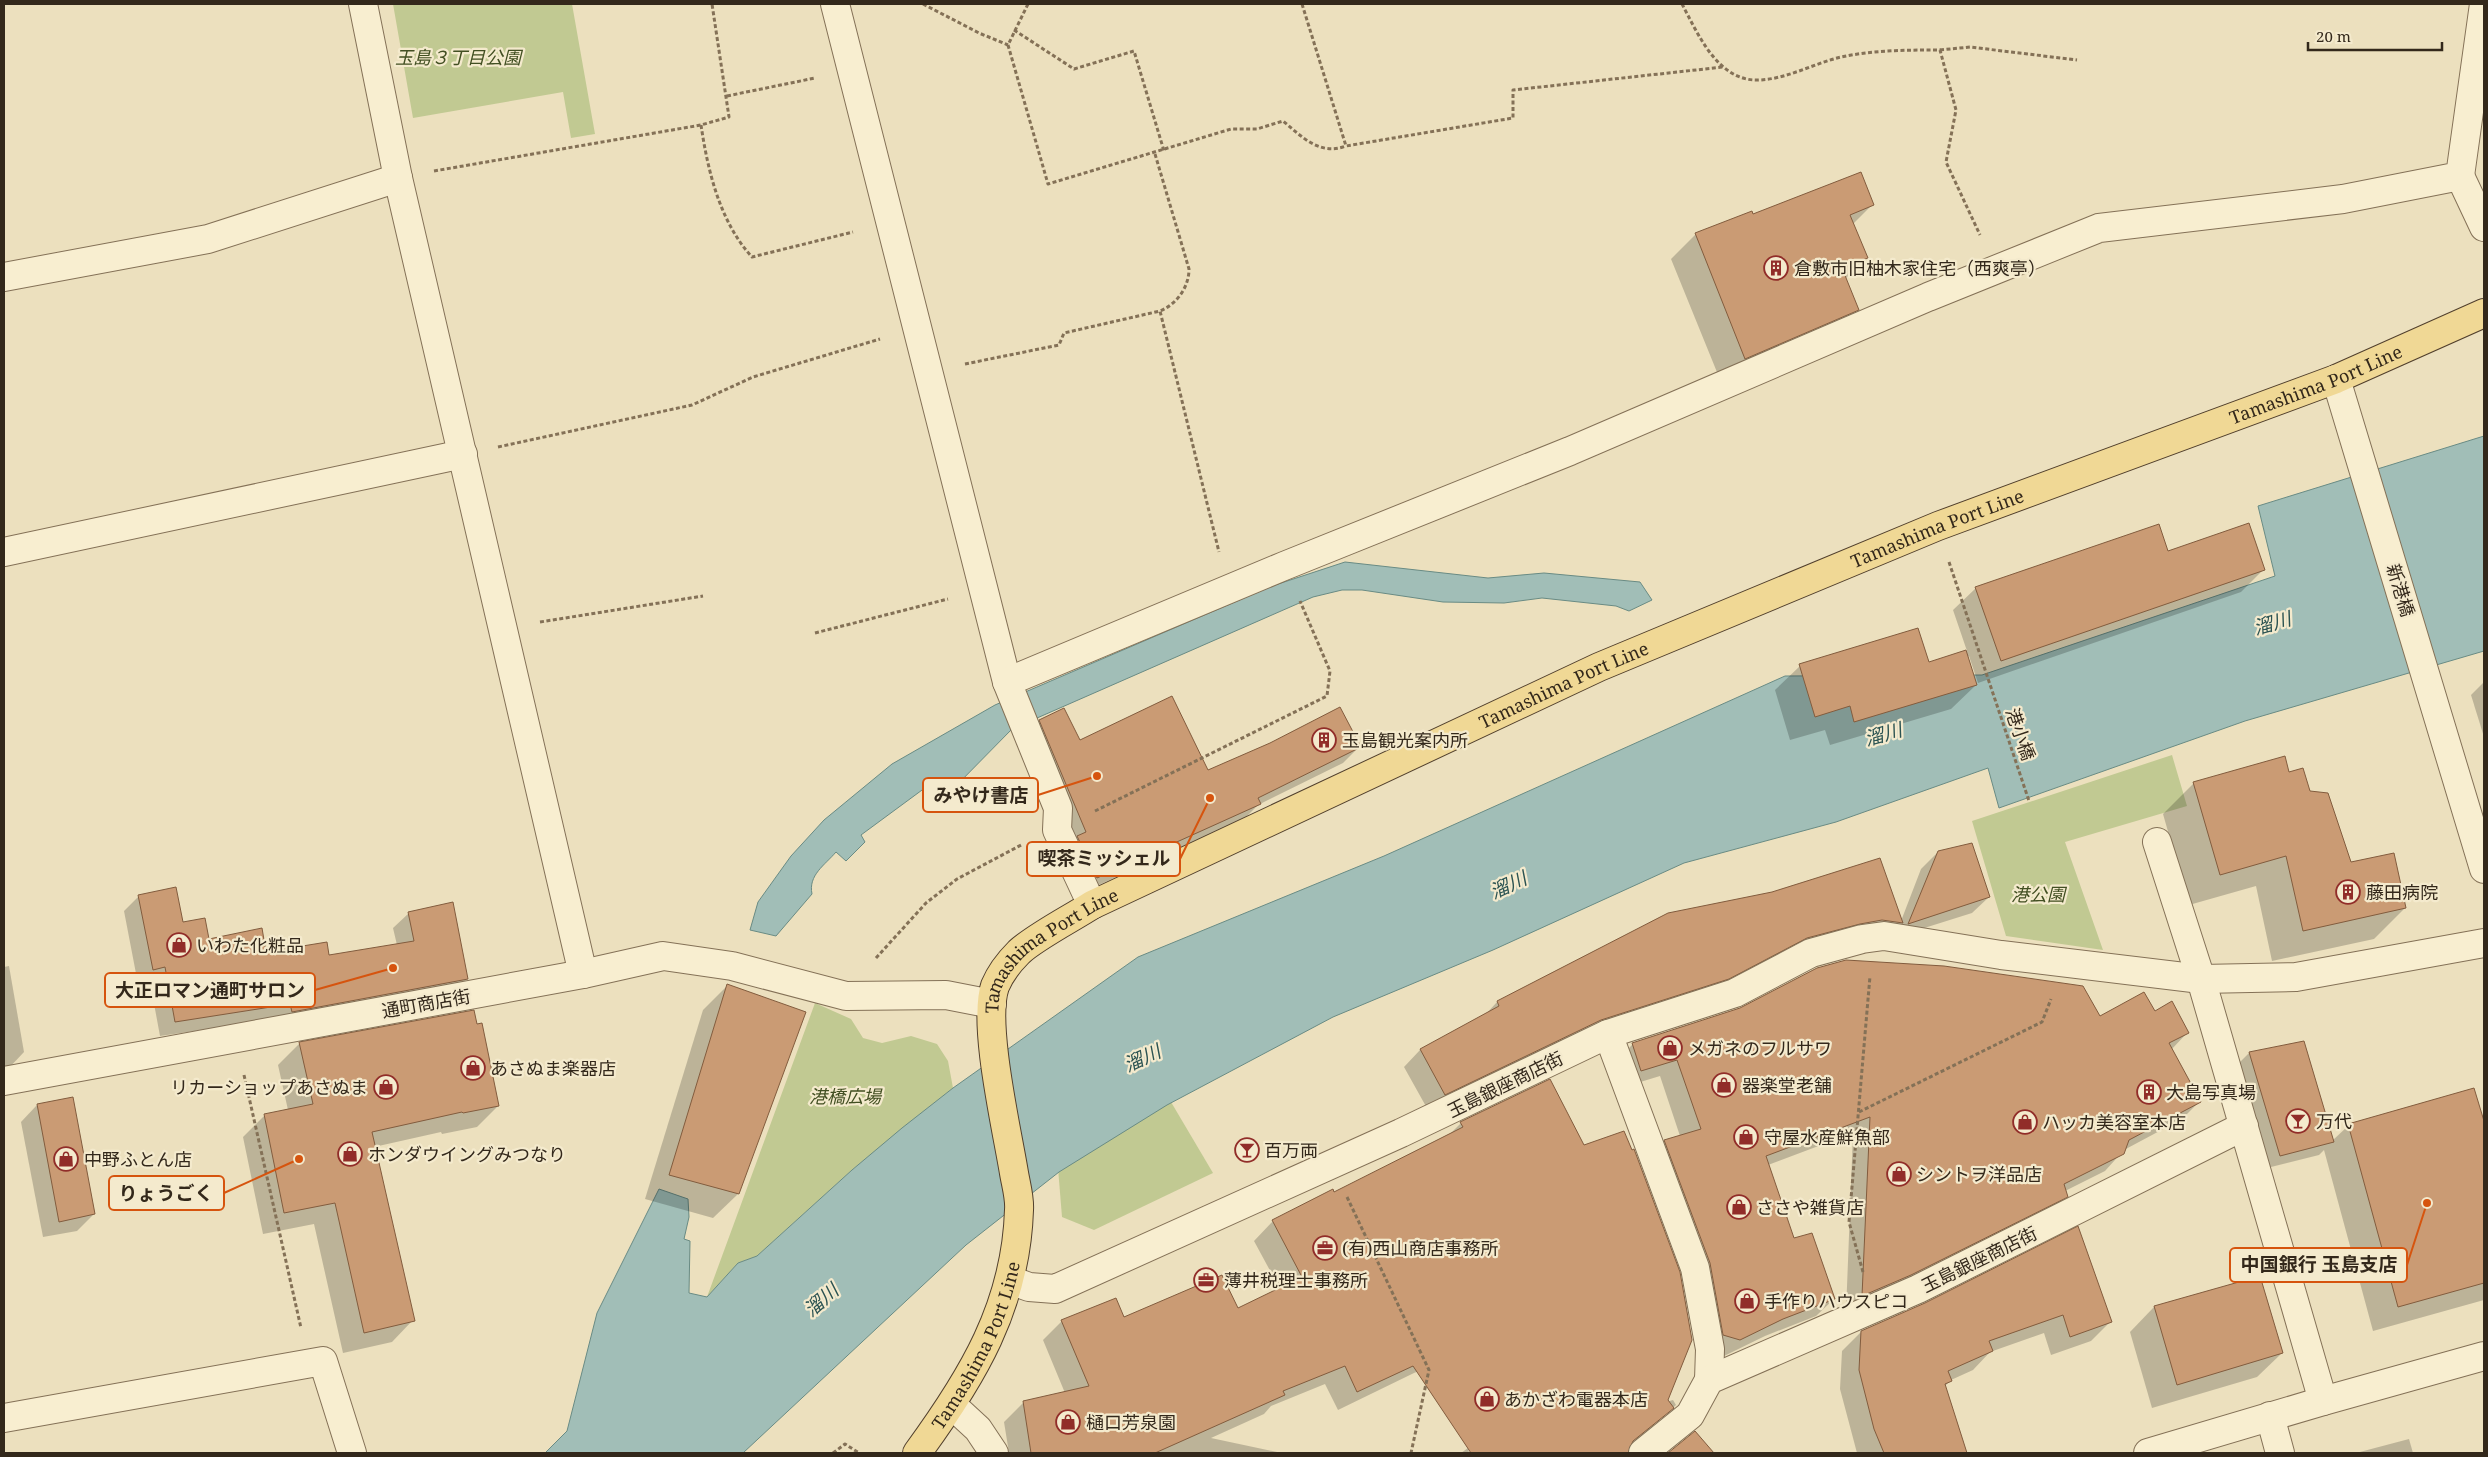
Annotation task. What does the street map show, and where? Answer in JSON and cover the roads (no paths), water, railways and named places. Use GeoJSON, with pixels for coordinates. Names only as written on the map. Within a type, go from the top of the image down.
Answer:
{"type":"FeatureCollection","features":[{"type":"Feature","properties":{"kind":"main road","name":"Tamashima Port Line"},"geometry":{"type":"LineString","coordinates":[[917,1453],[952,1405],[978,1362],[997,1321],[1010,1280],[1019,1208],[991,1032],[995,986],[1004,970],[1020,951],[1092,905],[1599,666],[1938,526],[2336,379],[2484,313]]}},
{"type":"Feature","properties":{"kind":"street"},"geometry":{"type":"LineString","coordinates":[[363,4],[398,178],[584,974]]}},
{"type":"Feature","properties":{"kind":"street"},"geometry":{"type":"LineString","coordinates":[[835,4],[1007,682],[1058,808],[1056,830],[1092,905]]}},
{"type":"Feature","properties":{"kind":"street"},"geometry":{"type":"LineString","coordinates":[[2484,4],[2460,176],[2484,227]]}},
{"type":"Feature","properties":{"kind":"street"},"geometry":{"type":"LineString","coordinates":[[1007,682],[1284,566],[1570,451],[2099,228],[2343,199],[2460,176]]}},
{"type":"Feature","properties":{"kind":"street"},"geometry":{"type":"LineString","coordinates":[[4,277],[208,240],[398,178]]}},
{"type":"Feature","properties":{"kind":"street","name":"新港橋"},"geometry":{"type":"LineString","coordinates":[[2336,379],[2430,684],[2484,869]]}},
{"type":"Feature","properties":{"kind":"street"},"geometry":{"type":"LineString","coordinates":[[4,552],[463,454]]}},
{"type":"Feature","properties":{"kind":"street"},"geometry":{"type":"LineString","coordinates":[[2157,842],[2201,979],[2323,1401]]}},
{"type":"Feature","properties":{"kind":"street","name":"玉島銀座商店街"},"geometry":{"type":"LineString","coordinates":[[1010,1280],[1029,1288],[1055,1289],[1332,1165],[1608,1034],[1735,993],[1811,953],[1862,938],[1879,937],[2065,963],[2201,979],[2296,977],[2484,943]]}},
{"type":"Feature","properties":{"kind":"street","name":"通町商店街"},"geometry":{"type":"LineString","coordinates":[[4,1081],[584,974],[663,956],[732,966],[846,996],[946,995],[992,1004]]}},
{"type":"Feature","properties":{"kind":"street"},"geometry":{"type":"LineString","coordinates":[[1608,1034],[1695,1268],[1710,1349],[1709,1380],[1690,1415],[1643,1453]]}},
{"type":"Feature","properties":{"kind":"street","name":"玉島銀座商店街"},"geometry":{"type":"LineString","coordinates":[[1709,1380],[1918,1289],[2244,1126]]}},
{"type":"Feature","properties":{"kind":"street"},"geometry":{"type":"LineString","coordinates":[[2148,1453],[2270,1416],[2484,1356]]}},
{"type":"Feature","properties":{"kind":"street"},"geometry":{"type":"LineString","coordinates":[[4,1418],[323,1361],[352,1453]]}},
{"type":"Feature","properties":{"kind":"street"},"geometry":{"type":"LineString","coordinates":[[952,1405],[978,1429],[994,1453]]}},
{"type":"Feature","properties":{"kind":"street"},"geometry":{"type":"LineString","coordinates":[[2270,1416],[2280,1453]]}},
{"type":"Feature","properties":{"kind":"water","name":"溜川"},"geometry":{"type":"Polygon","coordinates":[[[2484,436],[2484,651],[2245,721],[1999,808],[1988,768],[1836,822],[1684,863],[1493,950],[1333,1017],[1167,1105],[1059,1172],[966,1245],[743,1453],[545,1453],[567,1431],[597,1313],[659,1189],[688,1199],[689,1217],[684,1239],[690,1241],[689,1293],[707,1297],[738,1263],[757,1256],[852,1170],[902,1128],[953,1088],[1138,957],[1384,856],[1785,676],[1982,675],[2275,576],[2258,506],[2484,436]]]}},
{"type":"Feature","properties":{"kind":"water"},"geometry":{"type":"Polygon","coordinates":[[[1345,562],[1488,578],[1544,573],[1640,582],[1652,600],[1629,611],[1616,606],[1542,598],[1504,603],[1443,602],[1362,590],[1342,590],[1313,597],[1012,729],[950,792],[937,779],[861,835],[865,842],[846,861],[836,852],[815,876],[811,887],[812,894],[776,936],[750,930],[758,902],[791,856],[824,820],[892,764],[995,705],[1272,586],[1345,562]]]}},
{"type":"Feature","properties":{"kind":"place","name":"倉敷市旧柚木家住宅（西爽亭）"},"geometry":{"type":"Point","coordinates":[1776,268]}},
{"type":"Feature","properties":{"kind":"place","name":"玉島観光案内所"},"geometry":{"type":"Point","coordinates":[1324,740]}},
{"type":"Feature","properties":{"kind":"place","name":"みやけ書店"},"geometry":{"type":"Point","coordinates":[1097,776]}},
{"type":"Feature","properties":{"kind":"place","name":"喫茶ミッシェル"},"geometry":{"type":"Point","coordinates":[1210,798]}},
{"type":"Feature","properties":{"kind":"place","name":"藤田病院"},"geometry":{"type":"Point","coordinates":[2348,892]}},
{"type":"Feature","properties":{"kind":"place","name":"いわた化粧品"},"geometry":{"type":"Point","coordinates":[179,945]}},
{"type":"Feature","properties":{"kind":"place","name":"大正ロマン通町サロン"},"geometry":{"type":"Point","coordinates":[393,968]}},
{"type":"Feature","properties":{"kind":"place","name":"メガネのフルサワ"},"geometry":{"type":"Point","coordinates":[1670,1048]}},
{"type":"Feature","properties":{"kind":"place","name":"あさぬま楽器店"},"geometry":{"type":"Point","coordinates":[473,1068]}},
{"type":"Feature","properties":{"kind":"place","name":"器楽堂老舗"},"geometry":{"type":"Point","coordinates":[1724,1085]}},
{"type":"Feature","properties":{"kind":"place","name":"リカーショップあさぬま"},"geometry":{"type":"Point","coordinates":[386,1087]}},
{"type":"Feature","properties":{"kind":"place","name":"大島写真場"},"geometry":{"type":"Point","coordinates":[2149,1092]}},
{"type":"Feature","properties":{"kind":"place","name":"万代"},"geometry":{"type":"Point","coordinates":[2298,1121]}},
{"type":"Feature","properties":{"kind":"place","name":"ハッカ美容室本店"},"geometry":{"type":"Point","coordinates":[2025,1122]}},
{"type":"Feature","properties":{"kind":"place","name":"守屋水産鮮魚部"},"geometry":{"type":"Point","coordinates":[1746,1137]}},
{"type":"Feature","properties":{"kind":"place","name":"百万両"},"geometry":{"type":"Point","coordinates":[1247,1150]}},
{"type":"Feature","properties":{"kind":"place","name":"ホンダウイングみつなり"},"geometry":{"type":"Point","coordinates":[350,1154]}},
{"type":"Feature","properties":{"kind":"place","name":"中野ふとん店"},"geometry":{"type":"Point","coordinates":[66,1159]}},
{"type":"Feature","properties":{"kind":"place","name":"りょうごく"},"geometry":{"type":"Point","coordinates":[299,1159]}},
{"type":"Feature","properties":{"kind":"place","name":"シントヲ洋品店"},"geometry":{"type":"Point","coordinates":[1899,1174]}},
{"type":"Feature","properties":{"kind":"place","name":"中国銀行 玉島支店"},"geometry":{"type":"Point","coordinates":[2427,1203]}},
{"type":"Feature","properties":{"kind":"place","name":"ささや雑貨店"},"geometry":{"type":"Point","coordinates":[1739,1207]}},
{"type":"Feature","properties":{"kind":"place","name":"(有)西山商店事務所"},"geometry":{"type":"Point","coordinates":[1325,1248]}},
{"type":"Feature","properties":{"kind":"place","name":"薄井税理士事務所"},"geometry":{"type":"Point","coordinates":[1206,1280]}},
{"type":"Feature","properties":{"kind":"place","name":"手作りハウスピコ"},"geometry":{"type":"Point","coordinates":[1747,1301]}},
{"type":"Feature","properties":{"kind":"place","name":"あかざわ電器本店"},"geometry":{"type":"Point","coordinates":[1487,1399]}},
{"type":"Feature","properties":{"kind":"place","name":"樋口芳泉園"},"geometry":{"type":"Point","coordinates":[1068,1422]}},
{"type":"Feature","properties":{"kind":"park label","name":"玉島３丁目公園"},"geometry":{"type":"Point","coordinates":[458,57]}},
{"type":"Feature","properties":{"kind":"park label","name":"港公園"},"geometry":{"type":"Point","coordinates":[2038,894]}},
{"type":"Feature","properties":{"kind":"park label","name":"港橋広場"},"geometry":{"type":"Point","coordinates":[845,1096]}}]}
